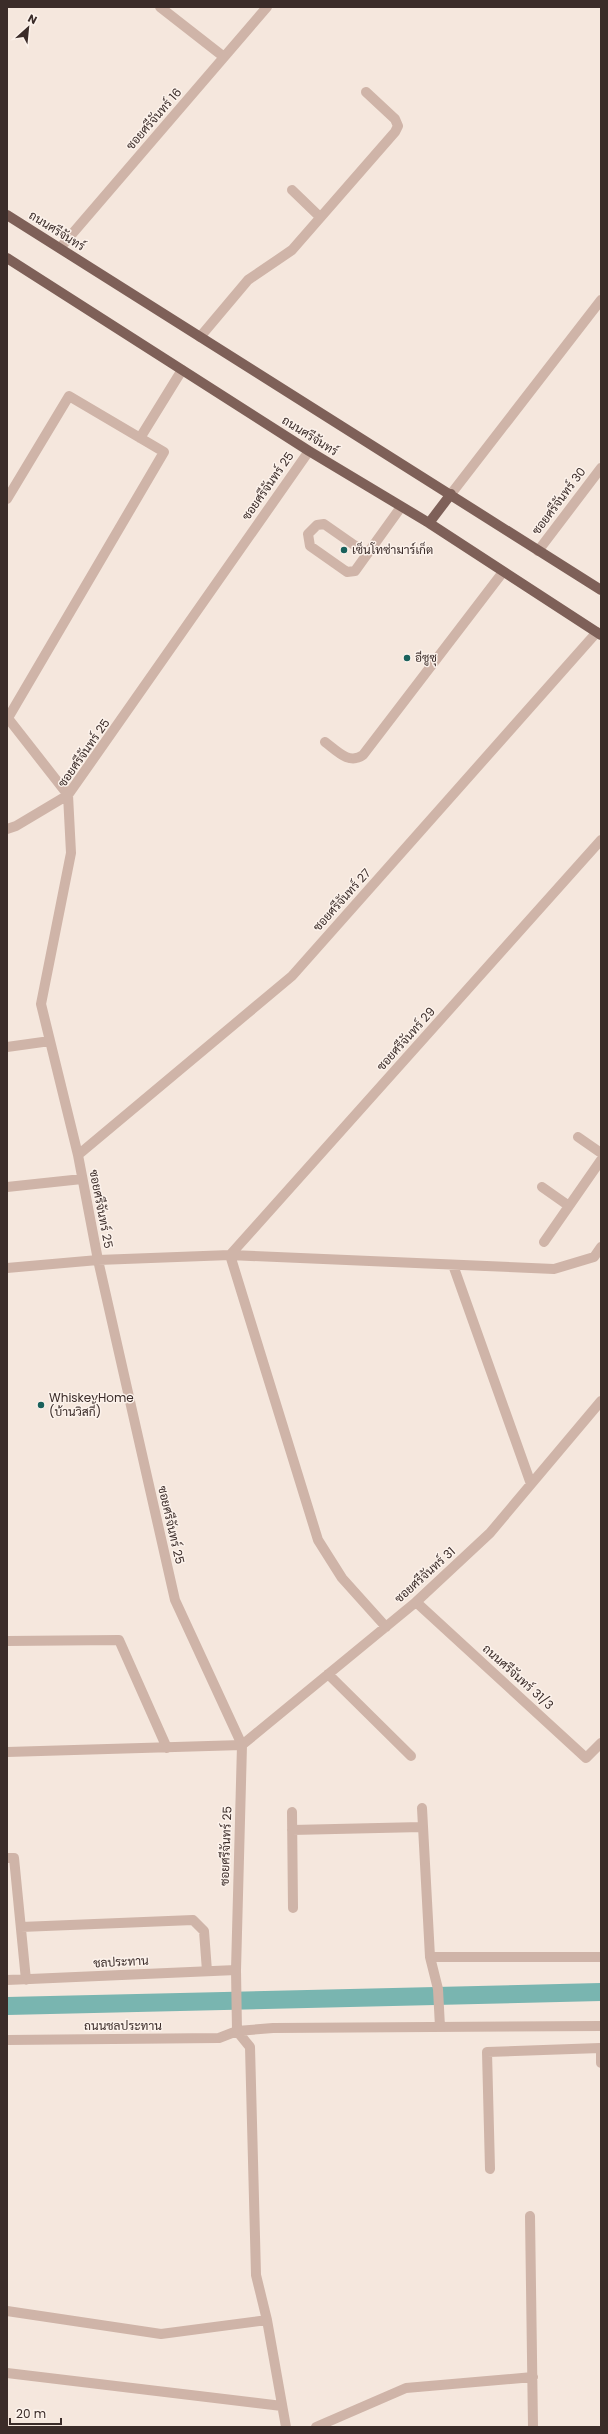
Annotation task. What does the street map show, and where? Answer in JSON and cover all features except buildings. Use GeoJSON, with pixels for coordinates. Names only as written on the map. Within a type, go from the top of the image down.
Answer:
{"type":"FeatureCollection","features":[{"type":"Feature","properties":{"kind":"main road","name":"ถนนศรีจันทร์"},"geometry":{"type":"LineString","coordinates":[[7,215],[601,590]]}},
{"type":"Feature","properties":{"kind":"main road","name":"ถนนศรีจันทร์"},"geometry":{"type":"LineString","coordinates":[[7,258],[309,451],[429,523],[599,634]]}},
{"type":"Feature","properties":{"kind":"main road"},"geometry":{"type":"LineString","coordinates":[[429,523],[451,494]]}},
{"type":"Feature","properties":{"kind":"street"},"geometry":{"type":"LineString","coordinates":[[160,7],[224,56]]}},
{"type":"Feature","properties":{"kind":"street","name":"ซอยศรีจันทร์ 16"},"geometry":{"type":"LineString","coordinates":[[60,248],[267,7]]}},
{"type":"Feature","properties":{"kind":"street"},"geometry":{"type":"LineString","coordinates":[[200,337],[248,280],[266,266],[282,258],[320,217],[398,126],[395,119],[366,92]]}},
{"type":"Feature","properties":{"kind":"street"},"geometry":{"type":"LineString","coordinates":[[292,190],[320,217]]}},
{"type":"Feature","properties":{"kind":"street"},"geometry":{"type":"LineString","coordinates":[[451,494],[601,300]]}},
{"type":"Feature","properties":{"kind":"street"},"geometry":{"type":"LineString","coordinates":[[140,438],[182,370]]}},
{"type":"Feature","properties":{"kind":"street"},"geometry":{"type":"LineString","coordinates":[[7,499],[69,396],[164,452],[7,718],[68,795],[16,826],[7,829]]}},
{"type":"Feature","properties":{"kind":"street","name":"ซอยศรีจันทร์ 25"},"geometry":{"type":"LineString","coordinates":[[237,2031],[238,2016],[236,1970],[242,1746],[175,1600],[98,1260],[78,1155],[41,1004],[71,853],[68,795],[309,451]]}},
{"type":"Feature","properties":{"kind":"street","name":"ซอยศรีจันทร์ 30"},"geometry":{"type":"LineString","coordinates":[[538,551],[601,468]]}},
{"type":"Feature","properties":{"kind":"street"},"geometry":{"type":"LineString","coordinates":[[367,554],[324,524],[317,525],[308,534],[310,546],[347,572],[356,571],[401,507]]}},
{"type":"Feature","properties":{"kind":"street"},"geometry":{"type":"LineString","coordinates":[[325,742],[343,756],[350,759],[358,759],[363,755],[503,572]]}},
{"type":"Feature","properties":{"kind":"street","name":"ซอยศรีจันทร์ 27"},"geometry":{"type":"LineString","coordinates":[[78,1155],[292,976],[599,634]]}},
{"type":"Feature","properties":{"kind":"street","name":"ซอยศรีจันทร์ 29"},"geometry":{"type":"LineString","coordinates":[[230,1255],[601,840]]}},
{"type":"Feature","properties":{"kind":"street"},"geometry":{"type":"LineString","coordinates":[[7,1047],[50,1041]]}},
{"type":"Feature","properties":{"kind":"street"},"geometry":{"type":"LineString","coordinates":[[578,1137],[601,1153]]}},
{"type":"Feature","properties":{"kind":"street"},"geometry":{"type":"LineString","coordinates":[[544,1242],[601,1160]]}},
{"type":"Feature","properties":{"kind":"street"},"geometry":{"type":"LineString","coordinates":[[7,1187],[82,1179]]}},
{"type":"Feature","properties":{"kind":"street"},"geometry":{"type":"LineString","coordinates":[[542,1187],[569,1206]]}},
{"type":"Feature","properties":{"kind":"street"},"geometry":{"type":"LineString","coordinates":[[7,1268],[98,1260],[230,1255],[554,1269],[594,1257],[601,1247]]}},
{"type":"Feature","properties":{"kind":"street"},"geometry":{"type":"LineString","coordinates":[[230,1255],[318,1540],[342,1578],[386,1627]]}},
{"type":"Feature","properties":{"kind":"street"},"geometry":{"type":"LineString","coordinates":[[453,1265],[531,1484]]}},
{"type":"Feature","properties":{"kind":"street","name":"ซอยศรีจันทร์ 31"},"geometry":{"type":"LineString","coordinates":[[242,1746],[416,1602],[490,1534],[601,1401]]}},
{"type":"Feature","properties":{"kind":"street","name":"ถนนศรีจันทร์ 31/3"},"geometry":{"type":"LineString","coordinates":[[416,1602],[586,1758],[601,1743]]}},
{"type":"Feature","properties":{"kind":"street"},"geometry":{"type":"LineString","coordinates":[[7,1641],[119,1640],[167,1748]]}},
{"type":"Feature","properties":{"kind":"street"},"geometry":{"type":"LineString","coordinates":[[328,1674],[411,1756]]}},
{"type":"Feature","properties":{"kind":"street"},"geometry":{"type":"LineString","coordinates":[[7,1752],[242,1746]]}},
{"type":"Feature","properties":{"kind":"street"},"geometry":{"type":"LineString","coordinates":[[422,1808],[430,1957],[438,1989],[440,2022]]}},
{"type":"Feature","properties":{"kind":"street"},"geometry":{"type":"LineString","coordinates":[[292,1812],[293,1908]]}},
{"type":"Feature","properties":{"kind":"street"},"geometry":{"type":"LineString","coordinates":[[292,1830],[422,1827]]}},
{"type":"Feature","properties":{"kind":"street"},"geometry":{"type":"LineString","coordinates":[[7,1858],[14,1858],[26,1980]]}},
{"type":"Feature","properties":{"kind":"street"},"geometry":{"type":"LineString","coordinates":[[21,1927],[192,1920],[204,1931],[207,1971]]}},
{"type":"Feature","properties":{"kind":"street"},"geometry":{"type":"LineString","coordinates":[[430,1957],[601,1957]]}},
{"type":"Feature","properties":{"kind":"street","name":"ชลประทาน"},"geometry":{"type":"LineString","coordinates":[[7,1980],[236,1970]]}},
{"type":"Feature","properties":{"kind":"street","name":"ถนนชลประทาน"},"geometry":{"type":"LineString","coordinates":[[7,2040],[219,2038],[237,2031],[274,2028],[440,2022],[601,2026]]}},
{"type":"Feature","properties":{"kind":"street"},"geometry":{"type":"LineString","coordinates":[[237,2031],[250,2047],[256,2275],[267,2320],[286,2427]]}},
{"type":"Feature","properties":{"kind":"street"},"geometry":{"type":"LineString","coordinates":[[490,2169],[487,2052],[601,2048],[601,2063]]}},
{"type":"Feature","properties":{"kind":"street"},"geometry":{"type":"LineString","coordinates":[[530,2216],[533,2427]]}},
{"type":"Feature","properties":{"kind":"street"},"geometry":{"type":"LineString","coordinates":[[7,2310],[161,2334],[267,2320]]}},
{"type":"Feature","properties":{"kind":"street"},"geometry":{"type":"LineString","coordinates":[[7,2373],[282,2406]]}},
{"type":"Feature","properties":{"kind":"street"},"geometry":{"type":"LineString","coordinates":[[316,2427],[406,2388],[533,2377]]}},
{"type":"Feature","properties":{"kind":"waterway"},"geometry":{"type":"LineString","coordinates":[[7,2006],[601,1992]]}},
{"type":"Feature","properties":{"kind":"place","name":"เซ็นโทซ่ามาร์เก็ต"},"geometry":{"type":"Point","coordinates":[344,550]}},
{"type":"Feature","properties":{"kind":"place","name":"อีซูซุ"},"geometry":{"type":"Point","coordinates":[407,658]}},
{"type":"Feature","properties":{"kind":"place","name":"WhiskeyHome (บ้านวิสกี้)"},"geometry":{"type":"Point","coordinates":[41,1405]}}]}
